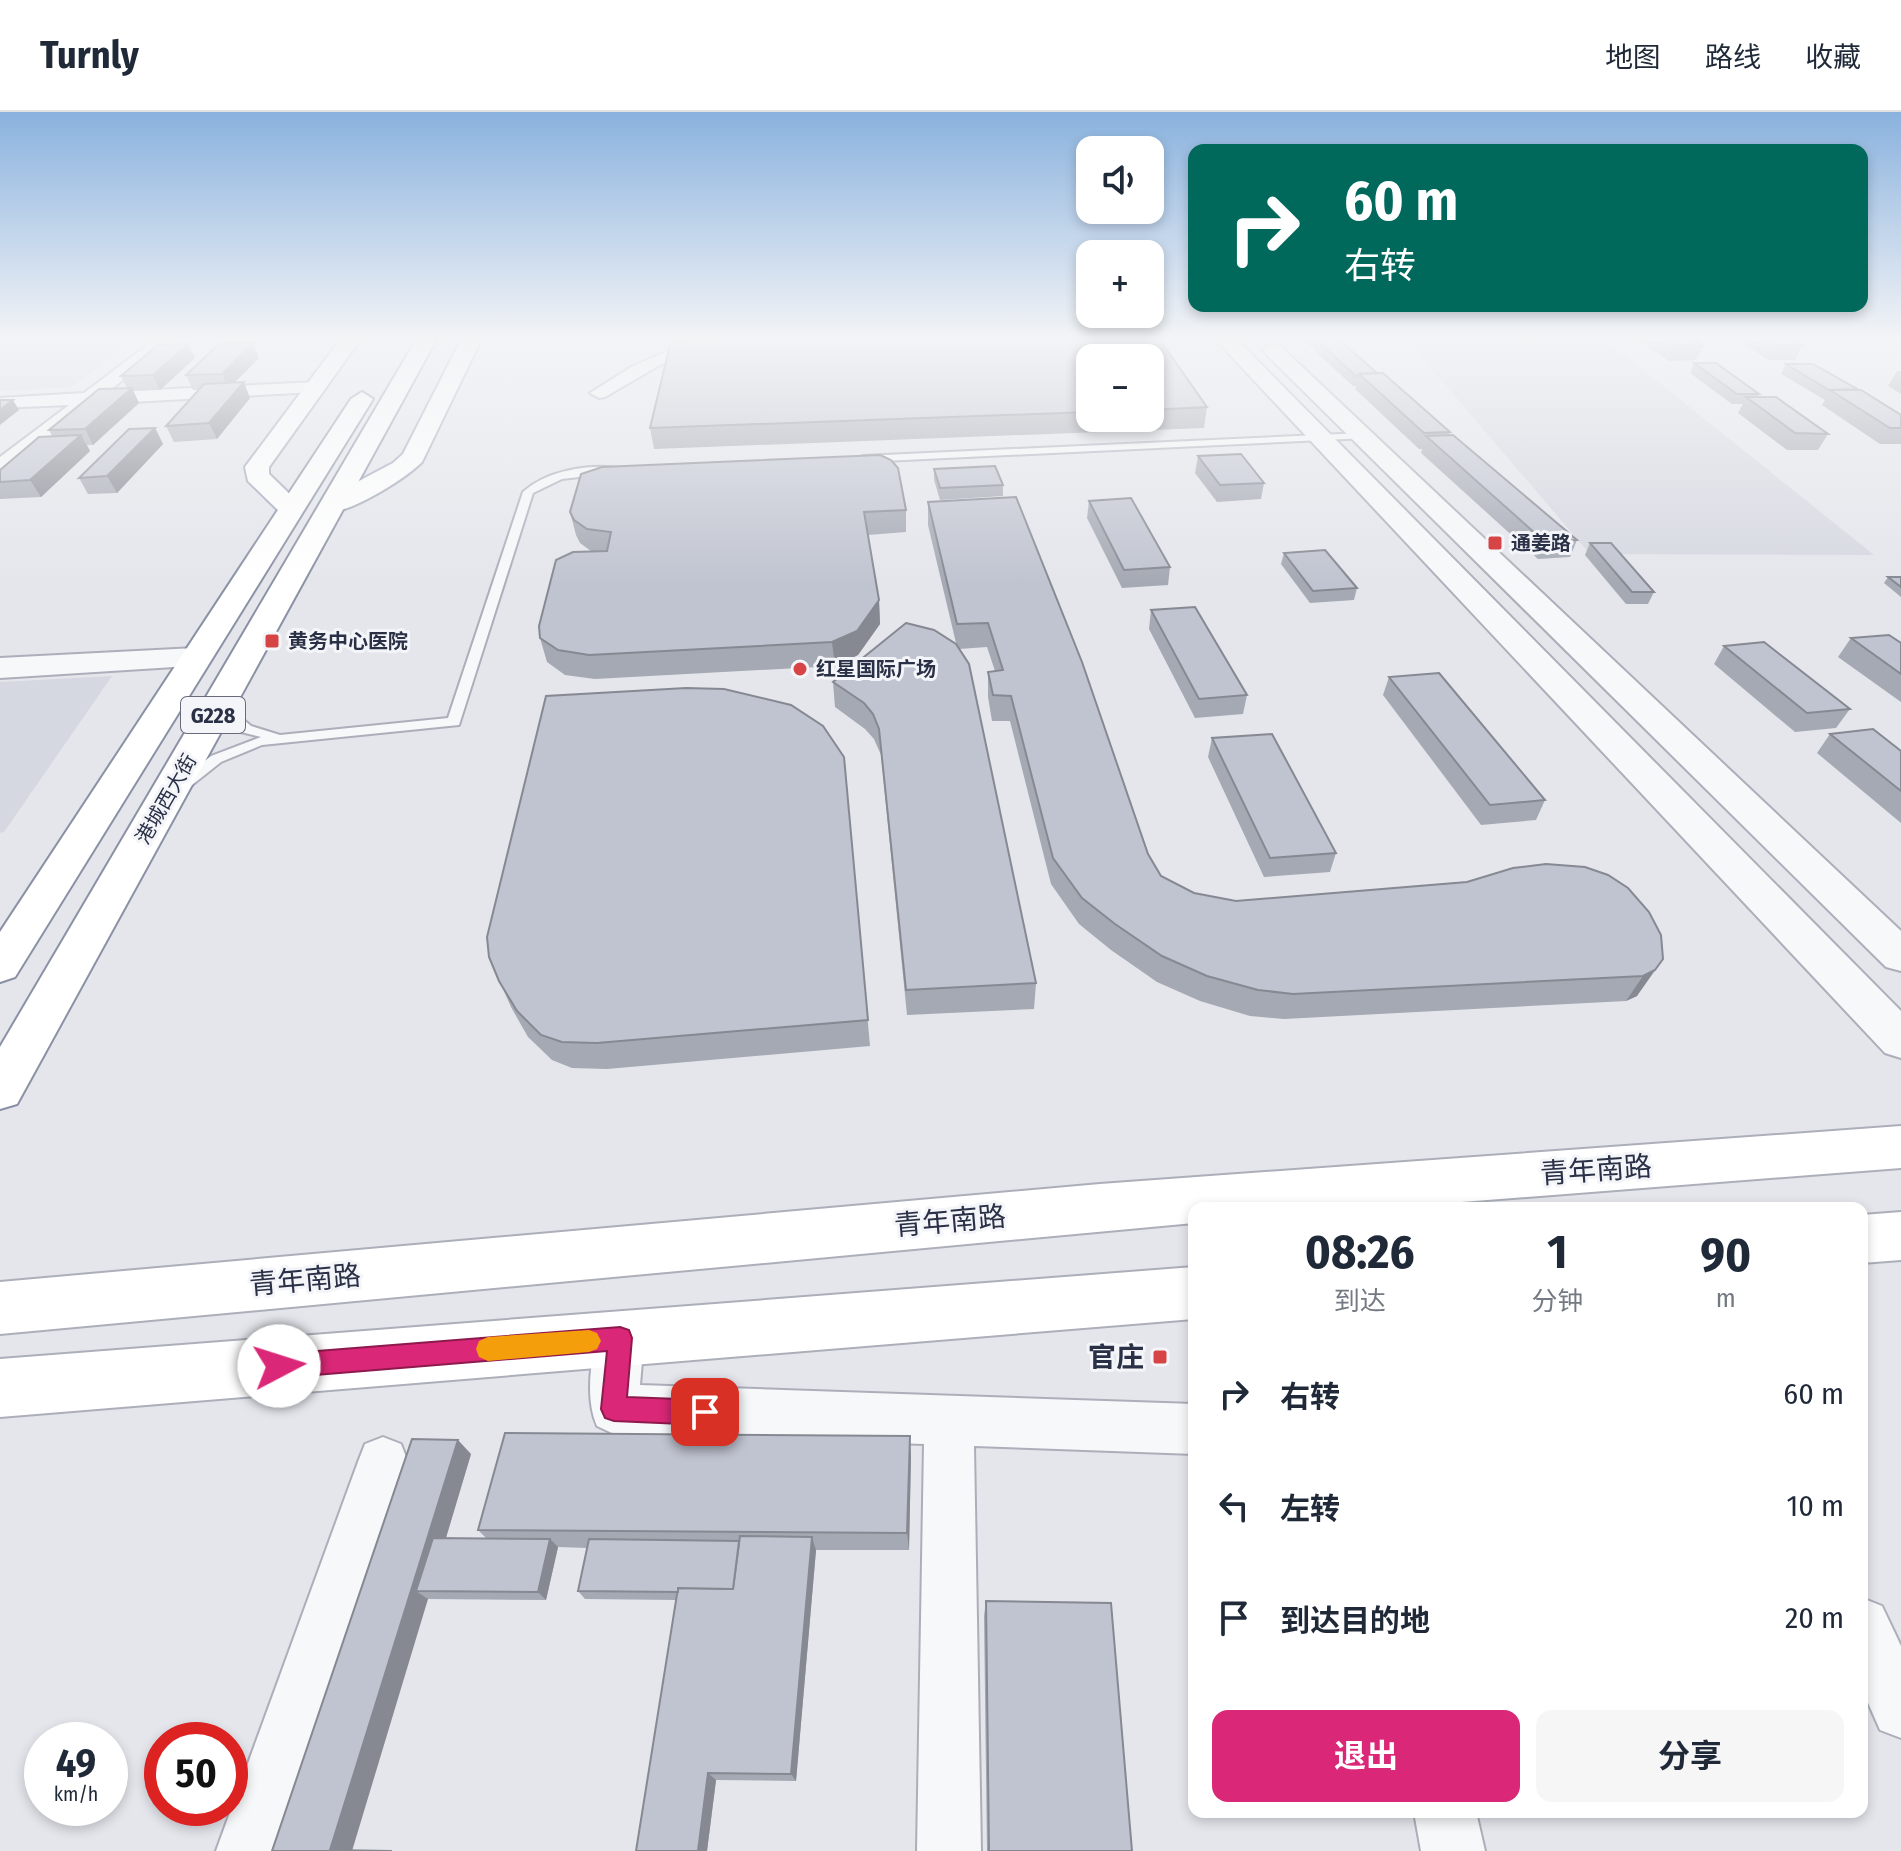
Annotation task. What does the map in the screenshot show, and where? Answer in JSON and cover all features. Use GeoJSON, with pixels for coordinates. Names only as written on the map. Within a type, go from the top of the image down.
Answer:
{"type":"FeatureCollection","features":[{"type":"Feature","properties":{"kind":"main road"},"geometry":{"type":"LineString","coordinates":[[291,421],[257,467],[257,476],[291,508]]}},
{"type":"Feature","properties":{"kind":"main road","name":"G228"},"geometry":{"type":"LineString","coordinates":[[0,966],[347,421]]}},
{"type":"Feature","properties":{"kind":"main road","name":"港城西大街"},"geometry":{"type":"LineString","coordinates":[[0,1090],[380,421]]}},
{"type":"Feature","properties":{"kind":"main road"},"geometry":{"type":"LineString","coordinates":[[332,506],[393,474],[413,457],[431,421]]}},
{"type":"Feature","properties":{"kind":"main road","name":"青年南路"},"geometry":{"type":"LineString","coordinates":[[0,1308],[1100,1207],[1901,1147]]}},
{"type":"Feature","properties":{"kind":"main road"},"geometry":{"type":"LineString","coordinates":[[1868,1239],[1901,1236]]}},
{"type":"Feature","properties":{"kind":"main road"},"geometry":{"type":"LineString","coordinates":[[0,1388],[1188,1293]]}},
{"type":"Feature","properties":{"kind":"street"},"geometry":{"type":"LineString","coordinates":[[0,467],[59,421]]}},
{"type":"Feature","properties":{"kind":"street"},"geometry":{"type":"LineString","coordinates":[[1303,421],[1901,1040]]}},
{"type":"Feature","properties":{"kind":"street"},"geometry":{"type":"LineString","coordinates":[[1348,421],[1901,956]]}},
{"type":"Feature","properties":{"kind":"street"},"geometry":{"type":"LineString","coordinates":[[0,668],[195,658]]}},
{"type":"Feature","properties":{"kind":"street"},"geometry":{"type":"LineString","coordinates":[[620,1338],[614,1409],[1188,1429]]}},
{"type":"Feature","properties":{"kind":"street"},"geometry":{"type":"LineString","coordinates":[[949,1421],[949,1851]]}},
{"type":"Feature","properties":{"kind":"street"},"geometry":{"type":"LineString","coordinates":[[248,1851],[383,1462]]}},
{"type":"Feature","properties":{"kind":"street"},"geometry":{"type":"LineString","coordinates":[[1868,1639],[1901,1709]]}},
{"type":"Feature","properties":{"kind":"street"},"geometry":{"type":"LineString","coordinates":[[1446,1818],[1453,1851]]}},
{"type":"Feature","properties":{"kind":"lane"},"geometry":{"type":"LineString","coordinates":[[857,459],[1363,436]]}},
{"type":"Feature","properties":{"kind":"lane"},"geometry":{"type":"LineString","coordinates":[[164,803],[191,777],[234,749],[288,736],[454,722],[528,492],[540,482],[558,476],[634,469]]}},
{"type":"Feature","properties":{"kind":"lane"},"geometry":{"type":"LineString","coordinates":[[229,688],[231,716],[246,729],[288,736]]}},
{"type":"Feature","properties":{"kind":"shaded area"},"geometry":{"type":"Polygon","coordinates":[[[1476,421],[1707,421],[1874,555],[1590,554],[1476,421]]]}},
{"type":"Feature","properties":{"kind":"shaded area"},"geometry":{"type":"Polygon","coordinates":[[[112,676],[4,832],[0,833],[0,682],[112,676]]]}},
{"type":"Feature","properties":{"kind":"building"},"geometry":{"type":"Polygon","coordinates":[[[60,421],[94,421],[85,429],[49,430],[60,421]]]}},
{"type":"Feature","properties":{"kind":"building"},"geometry":{"type":"Polygon","coordinates":[[[170,421],[211,421],[209,423],[166,426],[170,421]]]}},
{"type":"Feature","properties":{"kind":"building"},"geometry":{"type":"Polygon","coordinates":[[[652,421],[838,421],[650,428],[652,421]]]}},
{"type":"Feature","properties":{"kind":"building"},"geometry":{"type":"Polygon","coordinates":[[[1411,421],[1438,421],[1450,432],[1424,433],[1411,421]]]}},
{"type":"Feature","properties":{"kind":"building"},"geometry":{"type":"Polygon","coordinates":[[[1779,421],[1810,421],[1828,434],[1795,433],[1779,421]]]}},
{"type":"Feature","properties":{"kind":"building"},"geometry":{"type":"Polygon","coordinates":[[[1879,421],[1901,421],[1901,428],[1890,428],[1879,421]]]}},
{"type":"Feature","properties":{"kind":"building"},"geometry":{"type":"Polygon","coordinates":[[[155,428],[107,476],[79,478],[129,429],[155,428]]]}},
{"type":"Feature","properties":{"kind":"building"},"geometry":{"type":"Polygon","coordinates":[[[81,435],[30,480],[0,482],[0,470],[39,437],[81,435]]]}},
{"type":"Feature","properties":{"kind":"building"},"geometry":{"type":"Polygon","coordinates":[[[1453,435],[1577,540],[1545,542],[1426,436],[1453,435]]]}},
{"type":"Feature","properties":{"kind":"building"},"geometry":{"type":"Polygon","coordinates":[[[1241,454],[1264,483],[1220,485],[1198,456],[1241,454]]]}},
{"type":"Feature","properties":{"kind":"building"},"geometry":{"type":"Polygon","coordinates":[[[880,455],[898,468],[906,510],[864,512],[879,600],[857,631],[832,642],[589,655],[558,650],[540,638],[539,626],[556,560],[573,552],[607,551],[611,532],[587,529],[574,520],[570,512],[581,474],[602,467],[880,455]]]}},
{"type":"Feature","properties":{"kind":"building"},"geometry":{"type":"Polygon","coordinates":[[[995,466],[1003,485],[940,488],[934,469],[995,466]]]}},
{"type":"Feature","properties":{"kind":"building"},"geometry":{"type":"Polygon","coordinates":[[[1016,497],[1082,662],[1148,854],[1161,876],[1194,893],[1236,901],[1467,882],[1513,868],[1546,864],[1585,867],[1608,875],[1628,888],[1649,912],[1661,935],[1663,959],[1655,970],[1643,976],[1293,994],[1258,990],[1207,976],[1162,956],[1115,924],[1082,898],[1053,858],[1011,696],[993,695],[988,672],[1003,670],[988,623],[957,624],[928,502],[1016,497]]]}},
{"type":"Feature","properties":{"kind":"building"},"geometry":{"type":"Polygon","coordinates":[[[1131,498],[1170,567],[1124,570],[1089,501],[1131,498]]]}},
{"type":"Feature","properties":{"kind":"building"},"geometry":{"type":"Polygon","coordinates":[[[1590,543],[1611,543],[1654,592],[1632,592],[1590,543]]]}},
{"type":"Feature","properties":{"kind":"building"},"geometry":{"type":"Polygon","coordinates":[[[1325,550],[1357,588],[1313,591],[1284,553],[1325,550]]]}},
{"type":"Feature","properties":{"kind":"building"},"geometry":{"type":"Polygon","coordinates":[[[1888,577],[1901,577],[1901,587],[1888,577]]]}},
{"type":"Feature","properties":{"kind":"building"},"geometry":{"type":"Polygon","coordinates":[[[1195,607],[1247,695],[1199,699],[1151,610],[1195,607]]]}},
{"type":"Feature","properties":{"kind":"building"},"geometry":{"type":"Polygon","coordinates":[[[906,623],[934,630],[956,644],[969,664],[1036,983],[906,990],[879,729],[864,703],[833,682],[906,623]]]}},
{"type":"Feature","properties":{"kind":"building"},"geometry":{"type":"Polygon","coordinates":[[[1889,635],[1901,643],[1901,674],[1851,638],[1889,635]]]}},
{"type":"Feature","properties":{"kind":"building"},"geometry":{"type":"Polygon","coordinates":[[[1764,642],[1850,709],[1807,713],[1724,646],[1764,642]]]}},
{"type":"Feature","properties":{"kind":"building"},"geometry":{"type":"Polygon","coordinates":[[[1439,673],[1545,800],[1490,805],[1389,677],[1439,673]]]}},
{"type":"Feature","properties":{"kind":"building"},"geometry":{"type":"Polygon","coordinates":[[[686,688],[724,689],[791,705],[823,726],[844,757],[868,1020],[597,1043],[562,1042],[541,1035],[517,1011],[499,981],[489,957],[487,937],[546,696],[686,688]]]}},
{"type":"Feature","properties":{"kind":"building"},"geometry":{"type":"Polygon","coordinates":[[[1873,729],[1901,751],[1901,791],[1830,734],[1873,729]]]}},
{"type":"Feature","properties":{"kind":"building"},"geometry":{"type":"Polygon","coordinates":[[[1272,734],[1336,853],[1270,858],[1212,738],[1272,734]]]}},
{"type":"Feature","properties":{"kind":"building"},"geometry":{"type":"Polygon","coordinates":[[[505,1433],[910,1436],[907,1533],[478,1530],[505,1433]]]}},
{"type":"Feature","properties":{"kind":"building"},"geometry":{"type":"Polygon","coordinates":[[[412,1439],[458,1440],[330,1850],[392,1851],[272,1851],[412,1439]]]}},
{"type":"Feature","properties":{"kind":"building"},"geometry":{"type":"Polygon","coordinates":[[[740,1536],[812,1537],[791,1774],[708,1773],[698,1851],[636,1851],[678,1588],[733,1589],[740,1536]]]}},
{"type":"Feature","properties":{"kind":"building"},"geometry":{"type":"Polygon","coordinates":[[[433,1538],[550,1539],[538,1592],[416,1591],[433,1538]]]}},
{"type":"Feature","properties":{"kind":"building"},"geometry":{"type":"Polygon","coordinates":[[[589,1539],[739,1541],[733,1589],[578,1591],[589,1539]]]}},
{"type":"Feature","properties":{"kind":"building"},"geometry":{"type":"Polygon","coordinates":[[[986,1601],[1111,1603],[1132,1851],[989,1851],[986,1601]]]}},
{"type":"Feature","properties":{"kind":"slow traffic"},"geometry":{"type":"LineString","coordinates":[[488,1349],[589,1341]]}},
{"type":"Feature","properties":{"kind":"place","name":"通姜路"},"geometry":{"type":"Point","coordinates":[1495,543]}},
{"type":"Feature","properties":{"kind":"place","name":"黄务中心医院"},"geometry":{"type":"Point","coordinates":[272,641]}},
{"type":"Feature","properties":{"kind":"place","name":"红星国际广场"},"geometry":{"type":"Point","coordinates":[800,669]}},
{"type":"Feature","properties":{"kind":"place","name":"官庄"},"geometry":{"type":"Point","coordinates":[1160,1357]}},
{"type":"Feature","properties":{"kind":"route"},"geometry":{"type":"LineString","coordinates":[[279,1366],[620,1338],[614,1409],[705,1412]]}}]}
